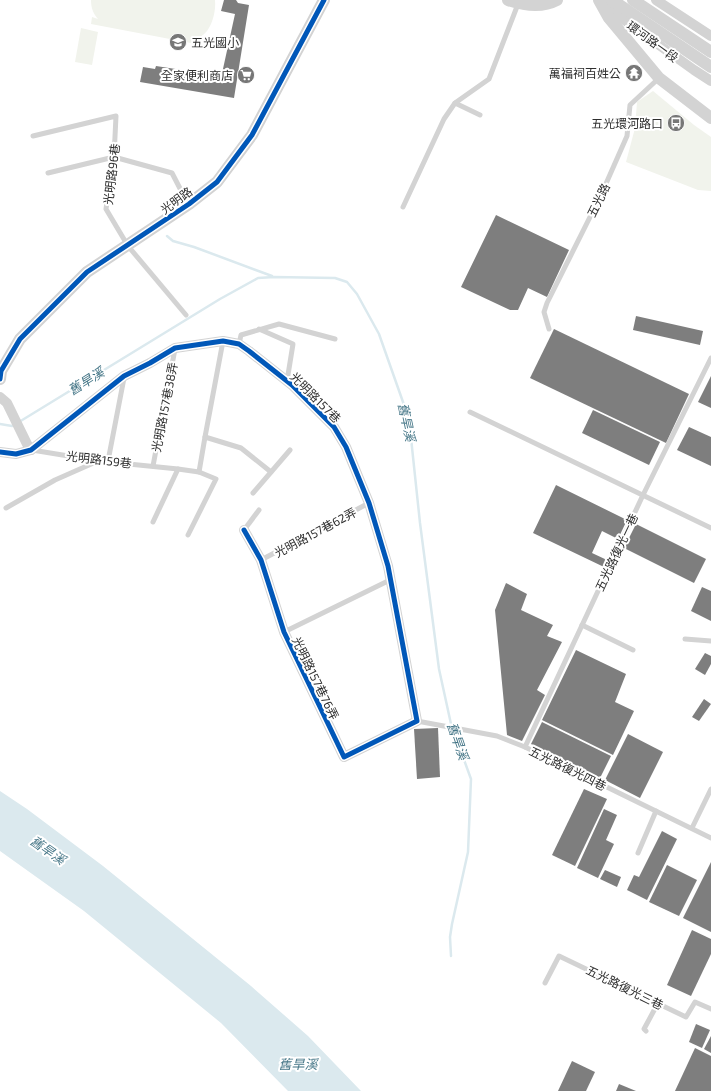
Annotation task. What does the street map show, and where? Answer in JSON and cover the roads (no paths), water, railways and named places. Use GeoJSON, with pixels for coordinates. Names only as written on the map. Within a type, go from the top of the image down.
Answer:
{"type":"FeatureCollection","features":[{"type":"Feature","properties":{"kind":"street","name":"光明路"},"geometry":{"type":"LineString","coordinates":[[0,379],[1,371],[20,339],[88,272],[189,204],[217,182],[252,135],[324,0]]}},
{"type":"Feature","properties":{"kind":"street"},"geometry":{"type":"LineString","coordinates":[[513,2],[534,5],[546,4],[556,0]]}},
{"type":"Feature","properties":{"kind":"street","name":"環河路一段"},"geometry":{"type":"LineString","coordinates":[[633,0],[711,52]]}},
{"type":"Feature","properties":{"kind":"street"},"geometry":{"type":"LineString","coordinates":[[656,0],[711,35]]}},
{"type":"Feature","properties":{"kind":"street"},"geometry":{"type":"LineString","coordinates":[[664,0],[711,35]]}},
{"type":"Feature","properties":{"kind":"street"},"geometry":{"type":"LineString","coordinates":[[601,1],[613,23],[659,78],[688,102],[711,118]]}},
{"type":"Feature","properties":{"kind":"street","name":"環河路一段"},"geometry":{"type":"LineString","coordinates":[[601,1],[711,67]]}},
{"type":"Feature","properties":{"kind":"street","name":"環河路一段"},"geometry":{"type":"LineString","coordinates":[[601,1],[711,81]]}},
{"type":"Feature","properties":{"kind":"street","name":"光明路157巷"},"geometry":{"type":"LineString","coordinates":[[29,447],[124,376],[175,348],[223,341],[239,344],[287,381],[334,427],[346,447],[369,503],[388,566],[417,721]]}},
{"type":"Feature","properties":{"kind":"street"},"geometry":{"type":"LineString","coordinates":[[0,397],[7,403],[29,447]]}},
{"type":"Feature","properties":{"kind":"street","name":"光明路159巷"},"geometry":{"type":"LineString","coordinates":[[0,452],[16,454],[29,447]]}},
{"type":"Feature","properties":{"kind":"street","name":"光明路157巷76弄"},"geometry":{"type":"LineString","coordinates":[[244,530],[261,560],[284,632],[344,757],[417,721]]}},
{"type":"Feature","properties":{"kind":"lane"},"geometry":{"type":"LineString","coordinates":[[403,207],[444,119],[455,103],[489,79],[513,2]]}},
{"type":"Feature","properties":{"kind":"lane","name":"五光路"},"geometry":{"type":"LineString","coordinates":[[549,329],[544,312],[547,303],[601,195],[628,136],[630,105],[659,78]]}},
{"type":"Feature","properties":{"kind":"lane"},"geometry":{"type":"LineString","coordinates":[[455,103],[480,116]]}},
{"type":"Feature","properties":{"kind":"lane","name":"光明路96巷"},"geometry":{"type":"LineString","coordinates":[[33,136],[116,116],[114,157],[106,209],[128,246],[186,315]]}},
{"type":"Feature","properties":{"kind":"lane"},"geometry":{"type":"LineString","coordinates":[[48,173],[114,157],[172,173],[189,204]]}},
{"type":"Feature","properties":{"kind":"lane"},"geometry":{"type":"LineString","coordinates":[[239,344],[241,335],[279,324],[335,339]]}},
{"type":"Feature","properties":{"kind":"lane"},"geometry":{"type":"LineString","coordinates":[[259,329],[293,344],[287,381]]}},
{"type":"Feature","properties":{"kind":"lane"},"geometry":{"type":"LineString","coordinates":[[199,472],[204,437],[223,341]]}},
{"type":"Feature","properties":{"kind":"lane","name":"光明路157巷38弄"},"geometry":{"type":"LineString","coordinates":[[153,466],[175,348]]}},
{"type":"Feature","properties":{"kind":"lane","name":"五光路復光一巷"},"geometry":{"type":"LineString","coordinates":[[525,747],[643,495],[711,358]]}},
{"type":"Feature","properties":{"kind":"lane"},"geometry":{"type":"LineString","coordinates":[[108,461],[124,376]]}},
{"type":"Feature","properties":{"kind":"lane"},"geometry":{"type":"LineString","coordinates":[[470,412],[711,528]]}},
{"type":"Feature","properties":{"kind":"lane"},"geometry":{"type":"LineString","coordinates":[[204,437],[241,448],[271,472]]}},
{"type":"Feature","properties":{"kind":"lane","name":"光明路159巷"},"geometry":{"type":"LineString","coordinates":[[29,447],[99,461],[199,472],[216,479],[188,535]]}},
{"type":"Feature","properties":{"kind":"lane"},"geometry":{"type":"LineString","coordinates":[[253,493],[290,450]]}},
{"type":"Feature","properties":{"kind":"lane"},"geometry":{"type":"LineString","coordinates":[[6,508],[55,480],[99,461]]}},
{"type":"Feature","properties":{"kind":"lane"},"geometry":{"type":"LineString","coordinates":[[153,522],[178,469]]}},
{"type":"Feature","properties":{"kind":"lane","name":"光明路157巷62弄"},"geometry":{"type":"LineString","coordinates":[[261,560],[369,503]]}},
{"type":"Feature","properties":{"kind":"lane"},"geometry":{"type":"LineString","coordinates":[[244,530],[259,510]]}},
{"type":"Feature","properties":{"kind":"lane"},"geometry":{"type":"LineString","coordinates":[[284,632],[390,580]]}},
{"type":"Feature","properties":{"kind":"lane"},"geometry":{"type":"LineString","coordinates":[[582,625],[633,650]]}},
{"type":"Feature","properties":{"kind":"lane"},"geometry":{"type":"LineString","coordinates":[[685,639],[711,641]]}},
{"type":"Feature","properties":{"kind":"lane","name":"五光路復光四巷"},"geometry":{"type":"LineString","coordinates":[[417,721],[497,736],[525,747],[711,838]]}},
{"type":"Feature","properties":{"kind":"lane"},"geometry":{"type":"LineString","coordinates":[[692,828],[711,789]]}},
{"type":"Feature","properties":{"kind":"lane"},"geometry":{"type":"LineString","coordinates":[[638,853],[656,811]]}},
{"type":"Feature","properties":{"kind":"lane","name":"五光路復光三巷"},"geometry":{"type":"LineString","coordinates":[[545,983],[559,956],[686,1017],[695,1002],[711,1009]]}},
{"type":"Feature","properties":{"kind":"lane"},"geometry":{"type":"LineString","coordinates":[[646,1031],[644,1029],[658,1003]]}},
{"type":"Feature","properties":{"kind":"water","name":"舊旱溪"},"geometry":{"type":"Polygon","coordinates":[[[0,791],[27,809],[103,866],[251,986],[308,1036],[361,1091],[288,1091],[221,1023],[84,911],[0,851],[0,791]]]}},
{"type":"Feature","properties":{"kind":"waterway"},"geometry":{"type":"LineString","coordinates":[[167,236],[173,241],[194,247],[272,276]]}},
{"type":"Feature","properties":{"kind":"waterway","name":"舊旱溪"},"geometry":{"type":"LineString","coordinates":[[19,422],[220,299],[258,278],[335,278],[347,282],[357,294],[379,334],[409,419],[420,523],[439,669],[451,724],[471,779],[468,852],[452,924],[450,937],[451,956]]}},
{"type":"Feature","properties":{"kind":"waterway","name":"舊旱溪"},"geometry":{"type":"LineString","coordinates":[[0,424],[12,426],[15,424]]}},
{"type":"Feature","properties":{"kind":"place","name":"五光國小"},"geometry":{"type":"Point","coordinates":[178,42]}},
{"type":"Feature","properties":{"kind":"place","name":"萬福祠百姓公"},"geometry":{"type":"Point","coordinates":[634,73]}},
{"type":"Feature","properties":{"kind":"place","name":"全家便利商店"},"geometry":{"type":"Point","coordinates":[246,75]}},
{"type":"Feature","properties":{"kind":"place","name":"五光環河路口"},"geometry":{"type":"Point","coordinates":[676,123]}}]}
